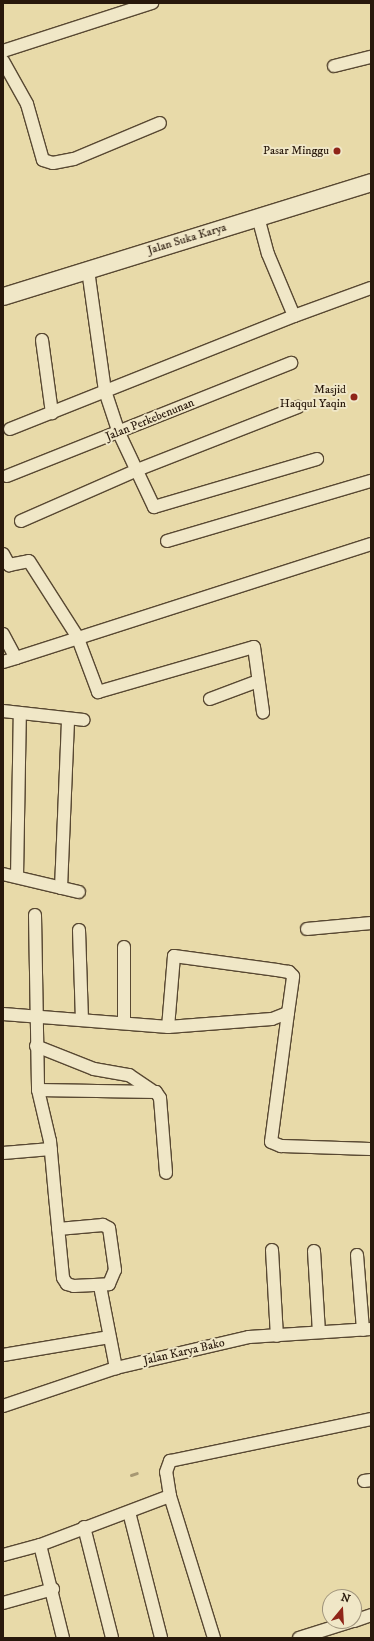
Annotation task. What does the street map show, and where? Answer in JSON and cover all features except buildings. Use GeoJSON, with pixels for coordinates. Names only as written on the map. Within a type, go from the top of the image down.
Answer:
{"type":"FeatureCollection","features":[{"type":"Feature","properties":{"kind":"main road","name":"Jalan Suka Karya"},"geometry":{"type":"LineString","coordinates":[[3,296],[371,182]]}},
{"type":"Feature","properties":{"kind":"street"},"geometry":{"type":"LineString","coordinates":[[3,51],[134,6],[152,3]]}},
{"type":"Feature","properties":{"kind":"street"},"geometry":{"type":"LineString","coordinates":[[334,66],[371,57]]}},
{"type":"Feature","properties":{"kind":"street"},"geometry":{"type":"LineString","coordinates":[[3,61],[26,104],[43,160],[53,163],[74,159],[160,123]]}},
{"type":"Feature","properties":{"kind":"street"},"geometry":{"type":"LineString","coordinates":[[258,217],[268,254],[294,316]]}},
{"type":"Feature","properties":{"kind":"street"},"geometry":{"type":"LineString","coordinates":[[88,270],[105,391],[119,433],[154,507],[317,459]]}},
{"type":"Feature","properties":{"kind":"street"},"geometry":{"type":"LineString","coordinates":[[10,429],[294,316],[371,288]]}},
{"type":"Feature","properties":{"kind":"street"},"geometry":{"type":"LineString","coordinates":[[42,340],[52,413]]}},
{"type":"Feature","properties":{"kind":"street","name":"Jalan Perkebenunan"},"geometry":{"type":"LineString","coordinates":[[7,476],[119,433],[291,363]]}},
{"type":"Feature","properties":{"kind":"street"},"geometry":{"type":"LineString","coordinates":[[21,521],[137,470],[298,407]]}},
{"type":"Feature","properties":{"kind":"street"},"geometry":{"type":"LineString","coordinates":[[167,541],[371,481]]}},
{"type":"Feature","properties":{"kind":"street"},"geometry":{"type":"LineString","coordinates":[[3,662],[77,636],[371,544]]}},
{"type":"Feature","properties":{"kind":"street"},"geometry":{"type":"LineString","coordinates":[[4,556],[9,565],[29,561],[77,636],[98,692],[254,647],[263,712]]}},
{"type":"Feature","properties":{"kind":"street"},"geometry":{"type":"LineString","coordinates":[[3,634],[16,658]]}},
{"type":"Feature","properties":{"kind":"street"},"geometry":{"type":"LineString","coordinates":[[210,699],[258,681]]}},
{"type":"Feature","properties":{"kind":"street"},"geometry":{"type":"LineString","coordinates":[[3,711],[84,720]]}},
{"type":"Feature","properties":{"kind":"street"},"geometry":{"type":"LineString","coordinates":[[17,877],[20,713]]}},
{"type":"Feature","properties":{"kind":"street"},"geometry":{"type":"LineString","coordinates":[[61,888],[68,719]]}},
{"type":"Feature","properties":{"kind":"street"},"geometry":{"type":"LineString","coordinates":[[3,874],[78,892]]}},
{"type":"Feature","properties":{"kind":"street"},"geometry":{"type":"LineString","coordinates":[[35,915],[35,1017],[38,1090],[51,1149],[58,1229],[65,1282],[74,1286],[100,1286],[109,1284],[114,1278],[109,1228],[103,1225],[58,1229]]}},
{"type":"Feature","properties":{"kind":"street"},"geometry":{"type":"LineString","coordinates":[[307,929],[371,923]]}},
{"type":"Feature","properties":{"kind":"street"},"geometry":{"type":"LineString","coordinates":[[79,930],[82,1020]]}},
{"type":"Feature","properties":{"kind":"street"},"geometry":{"type":"LineString","coordinates":[[124,947],[124,1024]]}},
{"type":"Feature","properties":{"kind":"street"},"geometry":{"type":"LineString","coordinates":[[168,1027],[174,956],[289,972],[292,976],[271,1142],[281,1146],[371,1149]]}},
{"type":"Feature","properties":{"kind":"street"},"geometry":{"type":"LineString","coordinates":[[3,1014],[168,1027],[272,1018],[288,1013]]}},
{"type":"Feature","properties":{"kind":"street"},"geometry":{"type":"LineString","coordinates":[[36,1046],[94,1069],[130,1075],[153,1091],[160,1098],[166,1173]]}},
{"type":"Feature","properties":{"kind":"street"},"geometry":{"type":"LineString","coordinates":[[38,1090],[153,1091]]}},
{"type":"Feature","properties":{"kind":"street"},"geometry":{"type":"LineString","coordinates":[[3,1153],[51,1149]]}},
{"type":"Feature","properties":{"kind":"street"},"geometry":{"type":"LineString","coordinates":[[272,1250],[277,1336]]}},
{"type":"Feature","properties":{"kind":"street"},"geometry":{"type":"LineString","coordinates":[[314,1251],[319,1332]]}},
{"type":"Feature","properties":{"kind":"street"},"geometry":{"type":"LineString","coordinates":[[357,1255],[367,1330]]}},
{"type":"Feature","properties":{"kind":"street"},"geometry":{"type":"LineString","coordinates":[[100,1286],[116,1368]]}},
{"type":"Feature","properties":{"kind":"street","name":"Jalan Karya Bako"},"geometry":{"type":"LineString","coordinates":[[3,1406],[116,1368],[249,1337],[367,1330]]}},
{"type":"Feature","properties":{"kind":"street"},"geometry":{"type":"LineString","coordinates":[[3,1355],[109,1337]]}},
{"type":"Feature","properties":{"kind":"street"},"geometry":{"type":"LineString","coordinates":[[214,1638],[170,1496],[166,1472],[170,1461],[371,1419]]}},
{"type":"Feature","properties":{"kind":"street"},"geometry":{"type":"LineString","coordinates":[[3,1555],[40,1545],[84,1526],[129,1512],[170,1496]]}},
{"type":"Feature","properties":{"kind":"street"},"geometry":{"type":"LineString","coordinates":[[129,1512],[161,1638]]}},
{"type":"Feature","properties":{"kind":"street"},"geometry":{"type":"LineString","coordinates":[[84,1526],[112,1638]]}},
{"type":"Feature","properties":{"kind":"street"},"geometry":{"type":"LineString","coordinates":[[40,1545],[53,1589],[63,1638]]}},
{"type":"Feature","properties":{"kind":"street"},"geometry":{"type":"LineString","coordinates":[[3,1603],[53,1589]]}},
{"type":"Feature","properties":{"kind":"street"},"geometry":{"type":"LineString","coordinates":[[299,1638],[328,1634],[338,1629]]}},
{"type":"Feature","properties":{"kind":"waterway"},"geometry":{"type":"LineString","coordinates":[[131,1475],[137,1473]]}},
{"type":"Feature","properties":{"kind":"place","name":"Pasar Minggu"},"geometry":{"type":"Point","coordinates":[337,151]}},
{"type":"Feature","properties":{"kind":"place","name":"Masjid Haqqul Yaqin"},"geometry":{"type":"Point","coordinates":[354,397]}}]}
